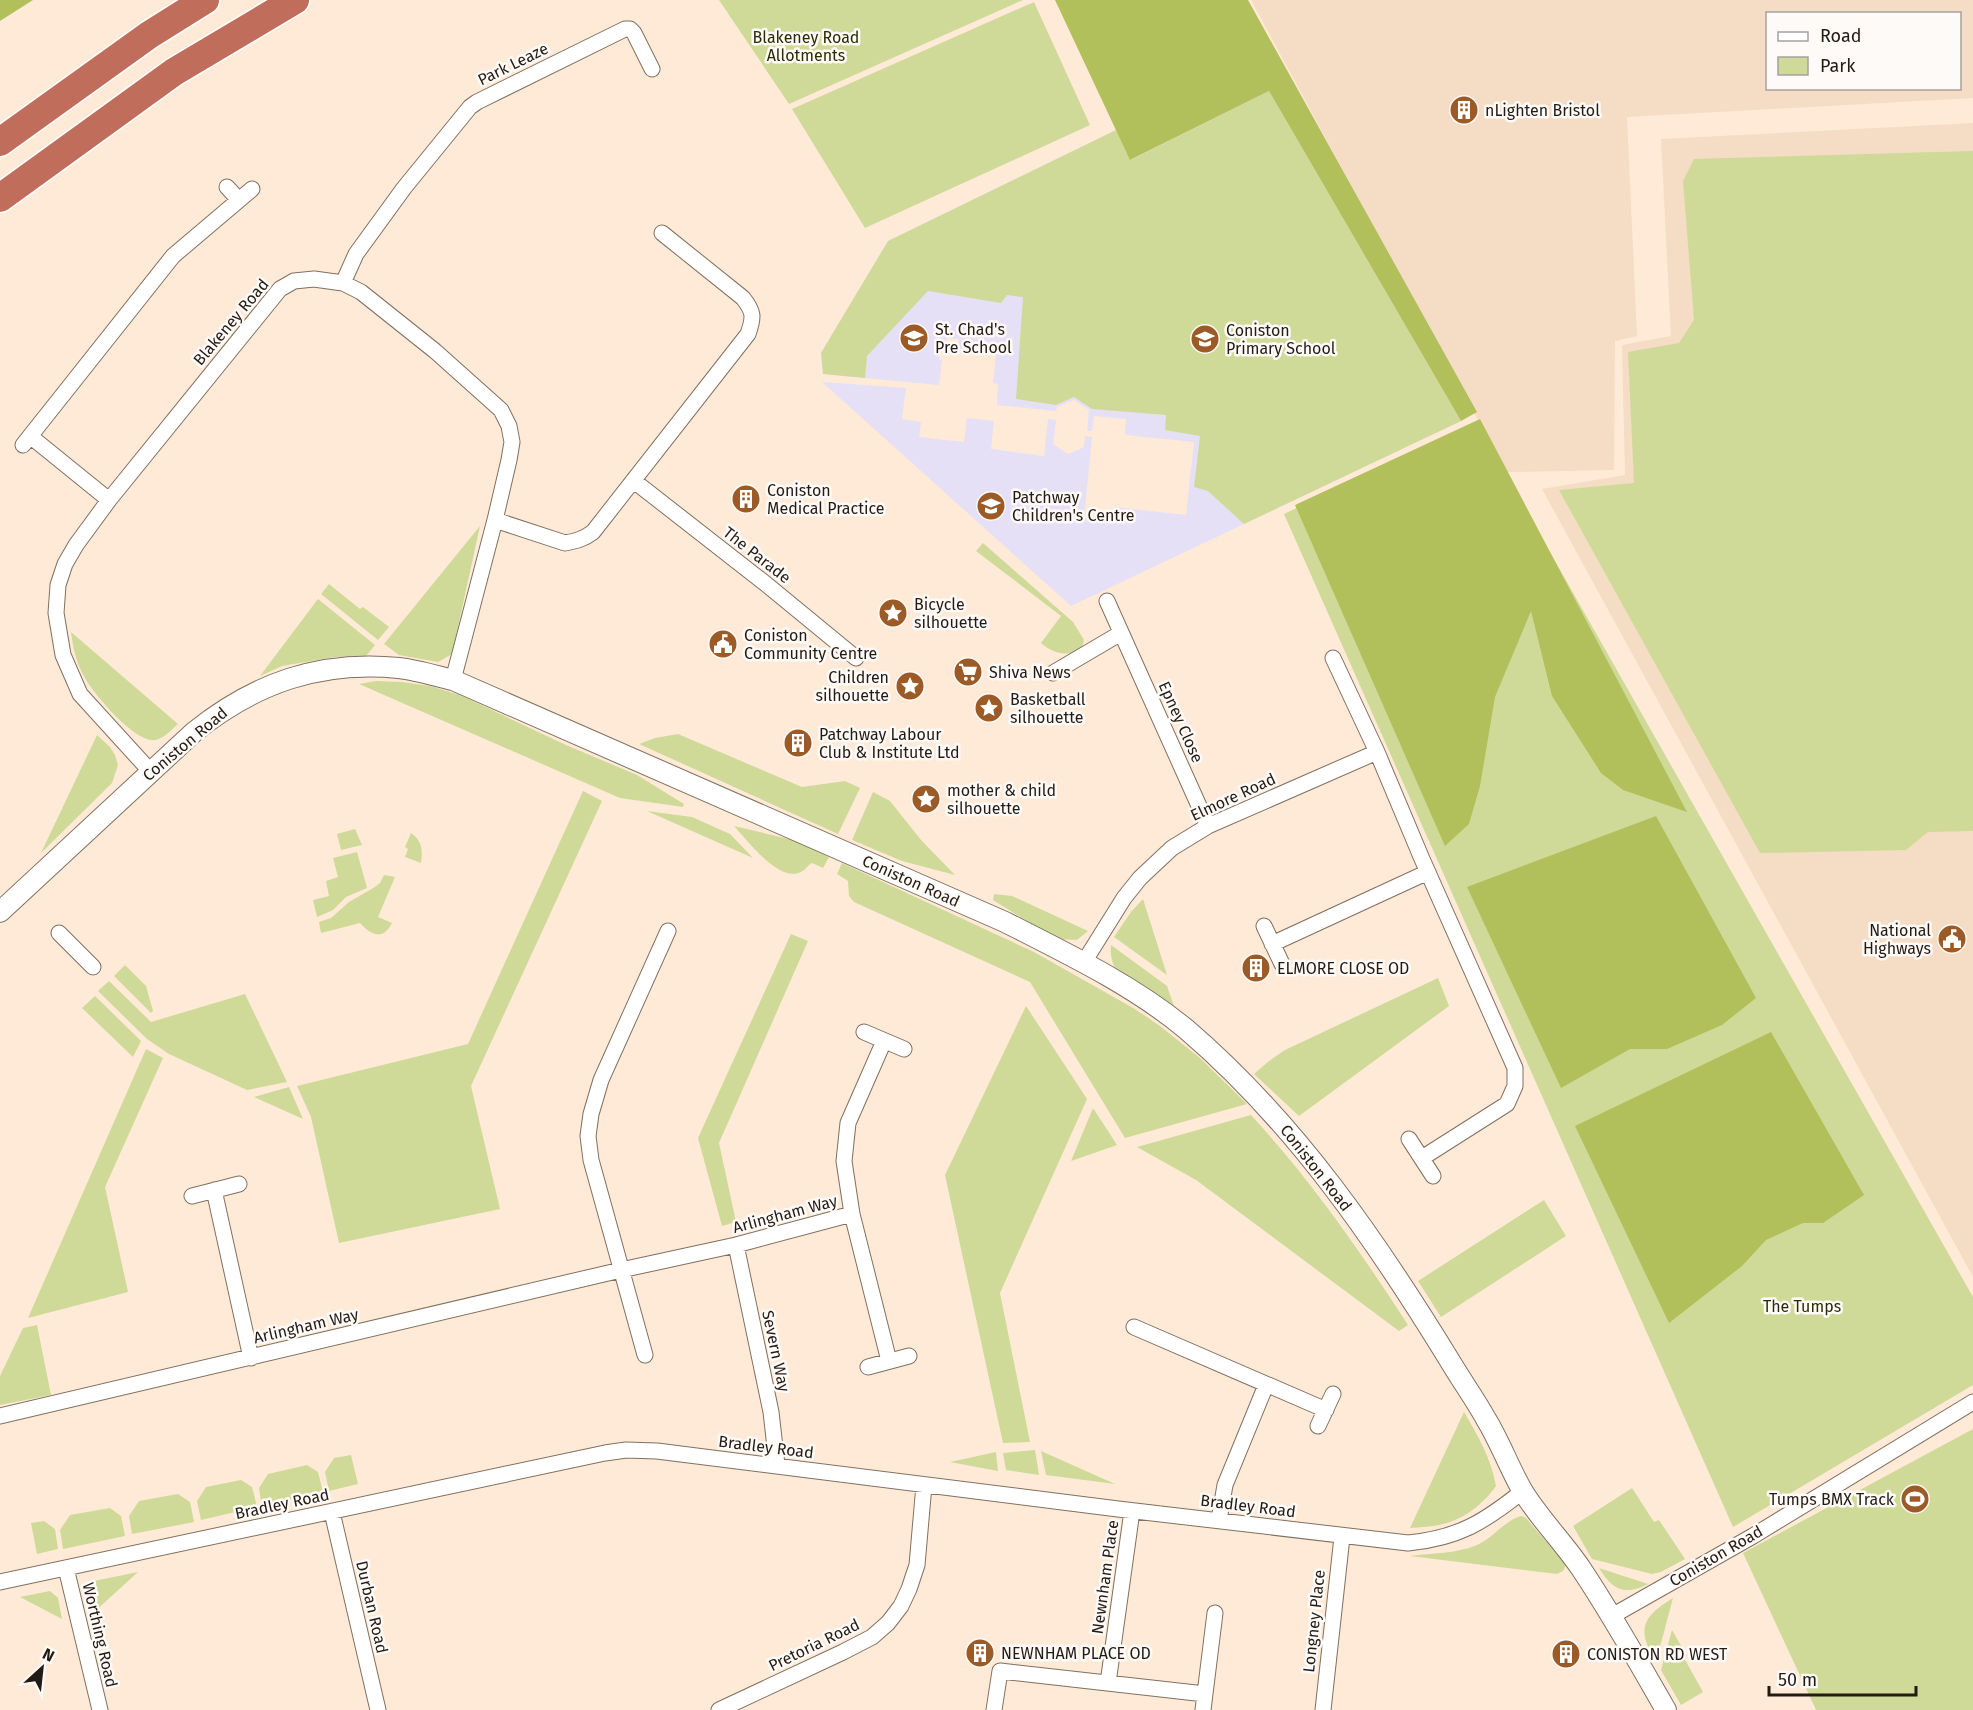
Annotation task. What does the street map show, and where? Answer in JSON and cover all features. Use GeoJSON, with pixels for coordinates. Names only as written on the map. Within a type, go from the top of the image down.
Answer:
{"type":"FeatureCollection","features":[{"type":"Feature","properties":{"kind":"highway"},"geometry":{"type":"LineString","coordinates":[[0,142],[149,35],[206,0]]}},
{"type":"Feature","properties":{"kind":"highway"},"geometry":{"type":"LineString","coordinates":[[0,198],[174,72],[295,0]]}},
{"type":"Feature","properties":{"kind":"street","name":"Park Leaze"},"geometry":{"type":"LineString","coordinates":[[343,283],[356,254],[384,216],[450,131],[477,102],[625,29],[630,29],[634,33],[652,69]]}},
{"type":"Feature","properties":{"kind":"street"},"geometry":{"type":"LineString","coordinates":[[227,187],[239,200]]}},
{"type":"Feature","properties":{"kind":"street"},"geometry":{"type":"LineString","coordinates":[[109,500],[27,441],[173,256],[252,189]]}},
{"type":"Feature","properties":{"kind":"street"},"geometry":{"type":"LineString","coordinates":[[495,520],[565,543],[577,541],[593,532],[748,334],[753,320],[750,307],[662,233]]}},
{"type":"Feature","properties":{"kind":"street","name":"Blakeney Road"},"geometry":{"type":"LineString","coordinates":[[151,772],[80,694],[63,655],[56,614],[58,585],[65,564],[76,545],[109,500],[280,289],[294,281],[314,279],[343,283],[361,292],[435,351],[501,410],[509,426],[512,442],[495,520],[453,680]]}},
{"type":"Feature","properties":{"kind":"street","name":"The Parade"},"geometry":{"type":"LineString","coordinates":[[634,480],[856,658]]}},
{"type":"Feature","properties":{"kind":"street","name":"Epney Close"},"geometry":{"type":"LineString","coordinates":[[1107,601],[1208,826]]}},
{"type":"Feature","properties":{"kind":"street"},"geometry":{"type":"LineString","coordinates":[[1053,673],[1121,633]]}},
{"type":"Feature","properties":{"kind":"street"},"geometry":{"type":"LineString","coordinates":[[1333,658],[1377,752],[1515,1068],[1515,1086],[1507,1104],[1422,1158]]}},
{"type":"Feature","properties":{"kind":"street","name":"Coniston Road"},"geometry":{"type":"LineString","coordinates":[[1,908],[219,711],[274,683],[328,669],[365,666],[400,668],[453,680],[1005,922],[1084,962],[1157,1008],[1185,1029],[1239,1079],[1288,1130],[1334,1187],[1403,1285],[1486,1420],[1523,1491],[1562,1541],[1612,1616],[1666,1710]]}},
{"type":"Feature","properties":{"kind":"street","name":"Elmore Road"},"geometry":{"type":"LineString","coordinates":[[1084,962],[1124,897],[1140,878],[1172,848],[1208,826],[1377,752]]}},
{"type":"Feature","properties":{"kind":"street"},"geometry":{"type":"LineString","coordinates":[[1272,944],[1428,872]]}},
{"type":"Feature","properties":{"kind":"street"},"geometry":{"type":"LineString","coordinates":[[1264,926],[1282,964]]}},
{"type":"Feature","properties":{"kind":"street"},"geometry":{"type":"LineString","coordinates":[[645,1355],[591,1160],[588,1136],[601,1080],[668,931]]}},
{"type":"Feature","properties":{"kind":"street"},"geometry":{"type":"LineString","coordinates":[[59,933],[93,967]]}},
{"type":"Feature","properties":{"kind":"street"},"geometry":{"type":"LineString","coordinates":[[864,1032],[904,1049]]}},
{"type":"Feature","properties":{"kind":"street"},"geometry":{"type":"LineString","coordinates":[[884,1041],[848,1123],[844,1161],[852,1214],[890,1361]]}},
{"type":"Feature","properties":{"kind":"street"},"geometry":{"type":"LineString","coordinates":[[1409,1139],[1433,1176]]}},
{"type":"Feature","properties":{"kind":"street"},"geometry":{"type":"LineString","coordinates":[[192,1196],[240,1184]]}},
{"type":"Feature","properties":{"kind":"street"},"geometry":{"type":"LineString","coordinates":[[214,1190],[251,1358]]}},
{"type":"Feature","properties":{"kind":"street","name":"Arlingham Way"},"geometry":{"type":"LineString","coordinates":[[0,1416],[736,1245],[852,1214]]}},
{"type":"Feature","properties":{"kind":"street","name":"Severn Way"},"geometry":{"type":"LineString","coordinates":[[736,1245],[771,1412],[777,1465]]}},
{"type":"Feature","properties":{"kind":"street"},"geometry":{"type":"LineString","coordinates":[[1134,1328],[1326,1410]]}},
{"type":"Feature","properties":{"kind":"street"},"geometry":{"type":"LineString","coordinates":[[868,1367],[909,1356]]}},
{"type":"Feature","properties":{"kind":"street"},"geometry":{"type":"LineString","coordinates":[[1220,1520],[1225,1485],[1266,1385]]}},
{"type":"Feature","properties":{"kind":"street"},"geometry":{"type":"LineString","coordinates":[[1318,1426],[1333,1394]]}},
{"type":"Feature","properties":{"kind":"street","name":"Coniston Road"},"geometry":{"type":"LineString","coordinates":[[1612,1616],[1763,1530],[1973,1402]]}},
{"type":"Feature","properties":{"kind":"street","name":"Bradley Road"},"geometry":{"type":"LineString","coordinates":[[0,1582],[626,1450],[657,1451],[777,1465],[1131,1511],[1408,1543],[1429,1541],[1464,1530],[1490,1517],[1523,1491]]}},
{"type":"Feature","properties":{"kind":"street","name":"Pretoria Road"},"geometry":{"type":"LineString","coordinates":[[719,1710],[843,1652],[872,1637],[888,1623],[901,1606],[917,1565],[924,1485]]}},
{"type":"Feature","properties":{"kind":"street","name":"Newnham Place"},"geometry":{"type":"LineString","coordinates":[[1108,1683],[1131,1511]]}},
{"type":"Feature","properties":{"kind":"street","name":"Durban Road"},"geometry":{"type":"LineString","coordinates":[[332,1512],[378,1710]]}},
{"type":"Feature","properties":{"kind":"street","name":"Longney Place"},"geometry":{"type":"LineString","coordinates":[[1323,1710],[1342,1537]]}},
{"type":"Feature","properties":{"kind":"street","name":"Worthing Road"},"geometry":{"type":"LineString","coordinates":[[66,1568],[100,1710]]}},
{"type":"Feature","properties":{"kind":"street"},"geometry":{"type":"LineString","coordinates":[[1203,1710],[1215,1613]]}},
{"type":"Feature","properties":{"kind":"street"},"geometry":{"type":"LineString","coordinates":[[994,1710],[1000,1671],[1205,1694]]}},
{"type":"Feature","properties":{"kind":"shaded area"},"geometry":{"type":"Polygon","coordinates":[[[1251,0],[1973,0],[1973,98],[1627,117],[1637,336],[1615,341],[1614,470],[1506,472],[1251,0]]]}},
{"type":"Feature","properties":{"kind":"shaded area","name":"Coniston Primary School"},"geometry":{"type":"Polygon","coordinates":[[[1269,91],[1461,421],[1071,606],[822,382],[906,388],[902,419],[921,422],[919,437],[964,442],[967,418],[994,421],[991,449],[1044,456],[1048,419],[1056,420],[1053,444],[1068,454],[1084,447],[1085,436],[1092,437],[1084,518],[1114,521],[1115,507],[1186,515],[1194,442],[1125,435],[1126,419],[1094,416],[1092,431],[1087,431],[1089,410],[1074,400],[1057,407],[1056,411],[997,405],[998,384],[993,383],[996,354],[958,349],[959,339],[947,338],[946,344],[941,344],[939,385],[823,374],[821,353],[888,241],[1116,130],[1131,160],[1269,91]]]}},
{"type":"Feature","properties":{"kind":"shaded area"},"geometry":{"type":"Polygon","coordinates":[[[1973,123],[1973,1277],[1542,489],[1625,475],[1622,345],[1671,336],[1661,139],[1973,123]]]}},
{"type":"Feature","properties":{"kind":"green space"},"geometry":{"type":"Polygon","coordinates":[[[0,0],[33,0],[0,21],[0,0]]]}},
{"type":"Feature","properties":{"kind":"green space","name":"Blakeney Road Allotments"},"geometry":{"type":"Polygon","coordinates":[[[719,0],[1023,0],[789,104],[719,0]]]}},
{"type":"Feature","properties":{"kind":"green space"},"geometry":{"type":"Polygon","coordinates":[[[1055,0],[1248,0],[1477,412],[1461,421],[1269,91],[1130,160],[1055,0]]]}},
{"type":"Feature","properties":{"kind":"green space"},"geometry":{"type":"Polygon","coordinates":[[[1034,2],[1090,125],[865,228],[792,109],[1034,2]]]}},
{"type":"Feature","properties":{"kind":"green space","name":"Coniston Primary School"},"geometry":{"type":"Polygon","coordinates":[[[1269,91],[1461,421],[1244,524],[1208,491],[1194,487],[1200,436],[1165,430],[1166,415],[1092,409],[1074,397],[1056,405],[1016,399],[1023,297],[1007,295],[1001,303],[928,291],[867,356],[865,378],[823,374],[821,353],[888,241],[1116,130],[1131,160],[1269,91]]]}},
{"type":"Feature","properties":{"kind":"green space"},"geometry":{"type":"Polygon","coordinates":[[[1973,151],[1973,831],[1928,832],[1906,850],[1760,853],[1559,490],[1634,483],[1628,352],[1679,343],[1694,320],[1683,181],[1694,159],[1973,151]]]}},
{"type":"Feature","properties":{"kind":"green space"},"geometry":{"type":"Polygon","coordinates":[[[1480,419],[1687,812],[1623,790],[1601,773],[1552,696],[1531,611],[1495,697],[1480,786],[1469,824],[1445,846],[1295,505],[1480,419]]]}},
{"type":"Feature","properties":{"kind":"green space","name":"The Tumps"},"geometry":{"type":"Polygon","coordinates":[[[1476,422],[1973,1297],[1973,1385],[1733,1527],[1284,514],[1476,422]]]}},
{"type":"Feature","properties":{"kind":"green space"},"geometry":{"type":"Polygon","coordinates":[[[480,526],[452,654],[438,662],[399,655],[384,644],[480,526]]]}},
{"type":"Feature","properties":{"kind":"green space"},"geometry":{"type":"Polygon","coordinates":[[[983,543],[1073,622],[1084,640],[1082,649],[1065,654],[1051,650],[1041,643],[1061,616],[976,551],[983,543]]]}},
{"type":"Feature","properties":{"kind":"green space"},"geometry":{"type":"Polygon","coordinates":[[[329,584],[360,609],[363,607],[389,627],[378,640],[321,594],[329,584]]]}},
{"type":"Feature","properties":{"kind":"green space"},"geometry":{"type":"Polygon","coordinates":[[[318,599],[375,645],[366,656],[335,657],[282,666],[260,676],[318,599]]]}},
{"type":"Feature","properties":{"kind":"green space"},"geometry":{"type":"Polygon","coordinates":[[[71,632],[178,724],[165,736],[155,740],[147,739],[127,727],[98,697],[86,680],[76,657],[71,632]]]}},
{"type":"Feature","properties":{"kind":"green space"},"geometry":{"type":"Polygon","coordinates":[[[376,681],[430,686],[460,695],[566,745],[637,775],[684,804],[683,807],[620,798],[359,684],[376,681]]]}},
{"type":"Feature","properties":{"kind":"green space"},"geometry":{"type":"Polygon","coordinates":[[[678,734],[802,787],[845,781],[860,788],[838,834],[639,744],[655,738],[678,734]]]}},
{"type":"Feature","properties":{"kind":"green space"},"geometry":{"type":"Polygon","coordinates":[[[97,735],[115,755],[118,765],[112,783],[41,853],[97,735]]]}},
{"type":"Feature","properties":{"kind":"green space"},"geometry":{"type":"Polygon","coordinates":[[[583,791],[602,801],[471,1086],[500,1209],[339,1243],[311,1117],[297,1086],[468,1044],[583,791]]]}},
{"type":"Feature","properties":{"kind":"green space"},"geometry":{"type":"Polygon","coordinates":[[[873,792],[890,801],[921,840],[955,875],[902,861],[852,840],[873,792]]]}},
{"type":"Feature","properties":{"kind":"green space"},"geometry":{"type":"Polygon","coordinates":[[[647,811],[692,817],[730,834],[753,858],[647,811]]]}},
{"type":"Feature","properties":{"kind":"green space"},"geometry":{"type":"Polygon","coordinates":[[[1656,816],[1756,998],[1722,1025],[1667,1049],[1630,1049],[1561,1088],[1467,887],[1656,816]]]}},
{"type":"Feature","properties":{"kind":"green space"},"geometry":{"type":"Polygon","coordinates":[[[734,826],[793,840],[829,857],[823,868],[812,863],[801,872],[792,874],[774,866],[764,858],[734,826]]]}},
{"type":"Feature","properties":{"kind":"green space"},"geometry":{"type":"Polygon","coordinates":[[[355,829],[362,845],[341,850],[337,834],[355,829]]]}},
{"type":"Feature","properties":{"kind":"green space"},"geometry":{"type":"Polygon","coordinates":[[[411,833],[421,846],[421,863],[405,857],[408,849],[405,847],[411,833]]]}},
{"type":"Feature","properties":{"kind":"green space"},"geometry":{"type":"Polygon","coordinates":[[[357,852],[367,888],[346,897],[333,910],[317,917],[313,900],[329,896],[326,881],[338,877],[333,858],[357,852]]]}},
{"type":"Feature","properties":{"kind":"green space"},"geometry":{"type":"Polygon","coordinates":[[[842,863],[1034,952],[1135,1009],[1200,1058],[1247,1104],[1125,1138],[1030,982],[854,902],[849,896],[848,881],[837,874],[842,863]]]}},
{"type":"Feature","properties":{"kind":"green space"},"geometry":{"type":"Polygon","coordinates":[[[384,875],[395,877],[378,917],[392,923],[385,932],[373,933],[360,923],[321,933],[319,922],[331,918],[349,902],[375,887],[384,875]]]}},
{"type":"Feature","properties":{"kind":"green space"},"geometry":{"type":"Polygon","coordinates":[[[994,894],[1012,896],[1088,931],[1077,940],[1056,939],[993,900],[994,894]]]}},
{"type":"Feature","properties":{"kind":"green space"},"geometry":{"type":"Polygon","coordinates":[[[1143,899],[1167,975],[1114,937],[1143,899]]]}},
{"type":"Feature","properties":{"kind":"green space"},"geometry":{"type":"Polygon","coordinates":[[[791,934],[808,941],[719,1143],[736,1222],[722,1226],[698,1138],[791,934]]]}},
{"type":"Feature","properties":{"kind":"green space"},"geometry":{"type":"Polygon","coordinates":[[[1111,945],[1167,986],[1177,1015],[1119,974],[1112,960],[1111,945]]]}},
{"type":"Feature","properties":{"kind":"green space"},"geometry":{"type":"Polygon","coordinates":[[[125,965],[146,986],[153,1011],[151,1013],[114,976],[125,965]]]}},
{"type":"Feature","properties":{"kind":"green space"},"geometry":{"type":"Polygon","coordinates":[[[1438,978],[1449,1006],[1299,1116],[1254,1074],[1285,1050],[1438,978]]]}},
{"type":"Feature","properties":{"kind":"green space"},"geometry":{"type":"Polygon","coordinates":[[[109,981],[151,1022],[245,994],[287,1082],[247,1090],[169,1054],[147,1039],[98,991],[109,981]]]}},
{"type":"Feature","properties":{"kind":"green space"},"geometry":{"type":"Polygon","coordinates":[[[95,996],[141,1041],[133,1057],[82,1008],[95,996]]]}},
{"type":"Feature","properties":{"kind":"green space"},"geometry":{"type":"Polygon","coordinates":[[[1026,1006],[1087,1099],[1000,1293],[1030,1442],[1003,1443],[945,1175],[1026,1006]]]}},
{"type":"Feature","properties":{"kind":"green space"},"geometry":{"type":"Polygon","coordinates":[[[1771,1032],[1864,1195],[1823,1223],[1803,1223],[1766,1240],[1742,1266],[1669,1323],[1575,1126],[1771,1032]]]}},
{"type":"Feature","properties":{"kind":"green space"},"geometry":{"type":"Polygon","coordinates":[[[146,1049],[163,1058],[105,1187],[128,1292],[28,1318],[146,1049]]]}},
{"type":"Feature","properties":{"kind":"green space"},"geometry":{"type":"Polygon","coordinates":[[[289,1087],[303,1119],[254,1097],[289,1087]]]}},
{"type":"Feature","properties":{"kind":"green space"},"geometry":{"type":"Polygon","coordinates":[[[1093,1108],[1117,1145],[1071,1161],[1093,1108]]]}},
{"type":"Feature","properties":{"kind":"green space"},"geometry":{"type":"Polygon","coordinates":[[[1251,1115],[1334,1217],[1408,1325],[1399,1331],[1196,1180],[1137,1147],[1251,1115]]]}},
{"type":"Feature","properties":{"kind":"green space"},"geometry":{"type":"Polygon","coordinates":[[[1544,1200],[1566,1236],[1441,1317],[1418,1281],[1544,1200]]]}},
{"type":"Feature","properties":{"kind":"green space"},"geometry":{"type":"Polygon","coordinates":[[[37,1325],[51,1395],[0,1405],[0,1376],[23,1328],[37,1325]]]}},
{"type":"Feature","properties":{"kind":"green space"},"geometry":{"type":"Polygon","coordinates":[[[1464,1412],[1487,1457],[1496,1486],[1480,1504],[1451,1522],[1410,1528],[1464,1412]]]}},
{"type":"Feature","properties":{"kind":"green space"},"geometry":{"type":"Polygon","coordinates":[[[1973,1429],[1973,1710],[1816,1710],[1743,1553],[1973,1429]]]}},
{"type":"Feature","properties":{"kind":"green space"},"geometry":{"type":"Polygon","coordinates":[[[1035,1450],[1039,1475],[1006,1470],[1003,1453],[1035,1450]]]}},
{"type":"Feature","properties":{"kind":"green space"},"geometry":{"type":"Polygon","coordinates":[[[1041,1451],[1115,1484],[1046,1475],[1041,1451]]]}},
{"type":"Feature","properties":{"kind":"green space"},"geometry":{"type":"Polygon","coordinates":[[[996,1452],[998,1471],[950,1462],[996,1452]]]}},
{"type":"Feature","properties":{"kind":"green space"},"geometry":{"type":"Polygon","coordinates":[[[351,1455],[358,1484],[329,1491],[325,1472],[334,1458],[351,1455]]]}},
{"type":"Feature","properties":{"kind":"green space"},"geometry":{"type":"Polygon","coordinates":[[[307,1465],[318,1472],[323,1492],[262,1507],[259,1488],[268,1474],[307,1465]]]}},
{"type":"Feature","properties":{"kind":"green space"},"geometry":{"type":"Polygon","coordinates":[[[241,1480],[252,1487],[257,1507],[201,1520],[197,1501],[206,1487],[241,1480]]]}},
{"type":"Feature","properties":{"kind":"green space"},"geometry":{"type":"Polygon","coordinates":[[[1632,1488],[1654,1522],[1659,1520],[1685,1559],[1661,1572],[1652,1574],[1592,1559],[1573,1526],[1632,1488]]]}},
{"type":"Feature","properties":{"kind":"green space"},"geometry":{"type":"Polygon","coordinates":[[[178,1494],[190,1502],[194,1522],[132,1534],[129,1516],[139,1501],[178,1494]]]}},
{"type":"Feature","properties":{"kind":"green space"},"geometry":{"type":"Polygon","coordinates":[[[110,1508],[121,1516],[125,1536],[63,1549],[60,1530],[70,1515],[110,1508]]]}},
{"type":"Feature","properties":{"kind":"green space"},"geometry":{"type":"Polygon","coordinates":[[[1521,1516],[1526,1518],[1566,1565],[1563,1571],[1557,1574],[1410,1556],[1469,1548],[1483,1542],[1509,1522],[1521,1516]]]}},
{"type":"Feature","properties":{"kind":"green space"},"geometry":{"type":"Polygon","coordinates":[[[44,1521],[55,1529],[58,1549],[37,1554],[31,1523],[44,1521]]]}},
{"type":"Feature","properties":{"kind":"green space"},"geometry":{"type":"Polygon","coordinates":[[[1599,1568],[1648,1584],[1632,1590],[1620,1589],[1609,1581],[1599,1568]]]}},
{"type":"Feature","properties":{"kind":"green space"},"geometry":{"type":"Polygon","coordinates":[[[138,1572],[93,1613],[88,1592],[94,1581],[138,1572]]]}},
{"type":"Feature","properties":{"kind":"green space"},"geometry":{"type":"Polygon","coordinates":[[[50,1591],[58,1598],[62,1619],[20,1597],[50,1591]]]}},
{"type":"Feature","properties":{"kind":"green space"},"geometry":{"type":"Polygon","coordinates":[[[1673,1598],[1656,1662],[1646,1641],[1645,1625],[1654,1611],[1673,1598]]]}},
{"type":"Feature","properties":{"kind":"green space"},"geometry":{"type":"Polygon","coordinates":[[[1672,1630],[1703,1692],[1681,1705],[1661,1670],[1672,1630]]]}},
{"type":"Feature","properties":{"kind":"place","name":"nLighten Bristol"},"geometry":{"type":"Point","coordinates":[1464,110]}},
{"type":"Feature","properties":{"kind":"place","name":"St. Chad's Pre School"},"geometry":{"type":"Point","coordinates":[914,338]}},
{"type":"Feature","properties":{"kind":"place","name":"Coniston Primary School"},"geometry":{"type":"Point","coordinates":[1205,339]}},
{"type":"Feature","properties":{"kind":"place","name":"Coniston Medical Practice"},"geometry":{"type":"Point","coordinates":[746,499]}},
{"type":"Feature","properties":{"kind":"place","name":"Patchway Children's Centre"},"geometry":{"type":"Point","coordinates":[991,506]}},
{"type":"Feature","properties":{"kind":"place","name":"Bicycle silhouette"},"geometry":{"type":"Point","coordinates":[893,613]}},
{"type":"Feature","properties":{"kind":"place","name":"Coniston Community Centre"},"geometry":{"type":"Point","coordinates":[723,644]}},
{"type":"Feature","properties":{"kind":"place","name":"Shiva News"},"geometry":{"type":"Point","coordinates":[968,672]}},
{"type":"Feature","properties":{"kind":"place","name":"Children silhouette"},"geometry":{"type":"Point","coordinates":[910,686]}},
{"type":"Feature","properties":{"kind":"place","name":"Basketball silhouette"},"geometry":{"type":"Point","coordinates":[989,708]}},
{"type":"Feature","properties":{"kind":"place","name":"Patchway Labour Club & Institute Ltd"},"geometry":{"type":"Point","coordinates":[798,743]}},
{"type":"Feature","properties":{"kind":"place","name":"mother & child silhouette"},"geometry":{"type":"Point","coordinates":[926,799]}},
{"type":"Feature","properties":{"kind":"place","name":"National Highways"},"geometry":{"type":"Point","coordinates":[1952,939]}},
{"type":"Feature","properties":{"kind":"place","name":"ELMORE CLOSE OD"},"geometry":{"type":"Point","coordinates":[1256,968]}},
{"type":"Feature","properties":{"kind":"place","name":"Tumps BMX Track"},"geometry":{"type":"Point","coordinates":[1915,1499]}},
{"type":"Feature","properties":{"kind":"place","name":"NEWNHAM PLACE OD"},"geometry":{"type":"Point","coordinates":[980,1653]}},
{"type":"Feature","properties":{"kind":"place","name":"CONISTON RD WEST"},"geometry":{"type":"Point","coordinates":[1566,1654]}}]}
